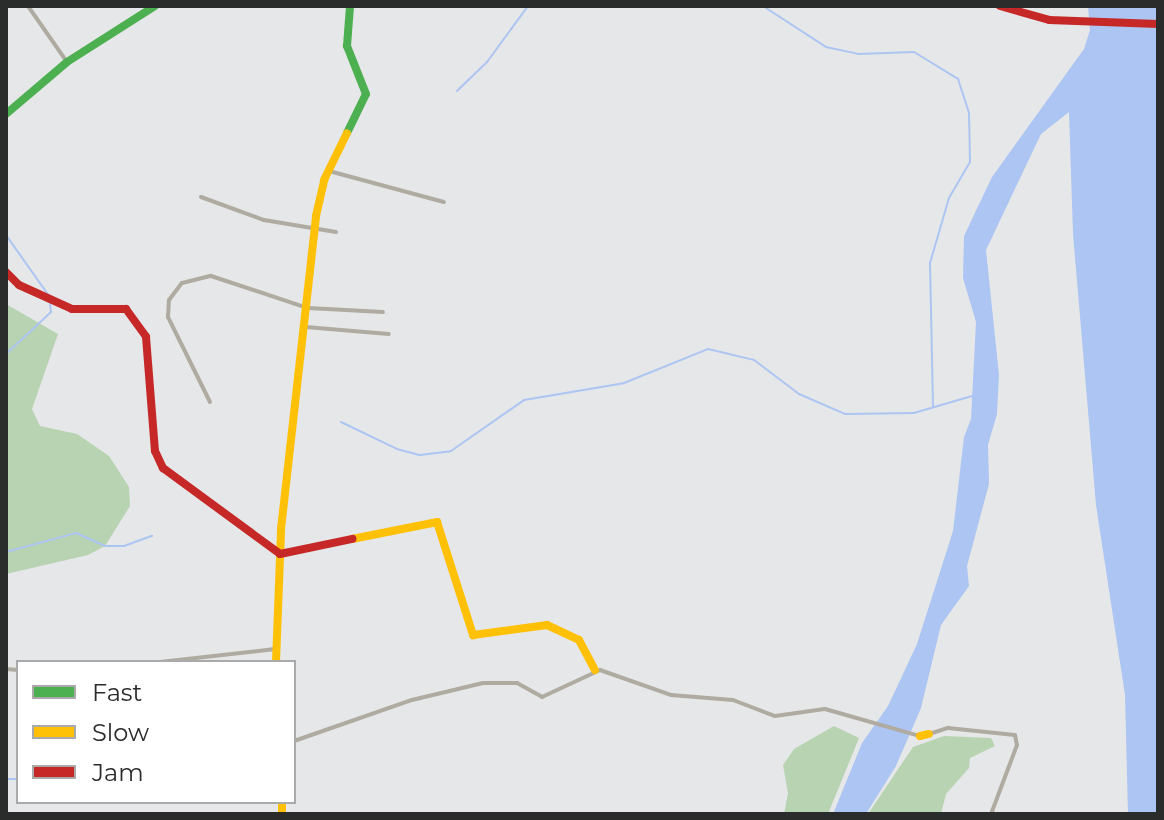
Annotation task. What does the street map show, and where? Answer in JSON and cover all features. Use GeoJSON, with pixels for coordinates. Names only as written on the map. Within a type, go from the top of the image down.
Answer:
{"type":"FeatureCollection","features":[{"type":"Feature","properties":{"kind":"street"},"geometry":{"type":"LineString","coordinates":[[28,6],[67,62]]}},
{"type":"Feature","properties":{"kind":"street"},"geometry":{"type":"LineString","coordinates":[[6,114],[67,62],[155,6]]}},
{"type":"Feature","properties":{"kind":"street"},"geometry":{"type":"LineString","coordinates":[[276,660],[280,554],[314,232],[329,171],[365,103],[363,82],[347,46],[350,6]]}},
{"type":"Feature","properties":{"kind":"street"},"geometry":{"type":"LineString","coordinates":[[1000,6],[1049,20],[1158,24]]}},
{"type":"Feature","properties":{"kind":"street"},"geometry":{"type":"LineString","coordinates":[[329,171],[444,202]]}},
{"type":"Feature","properties":{"kind":"street"},"geometry":{"type":"LineString","coordinates":[[201,197],[314,232],[336,232]]}},
{"type":"Feature","properties":{"kind":"street"},"geometry":{"type":"LineString","coordinates":[[6,272],[19,285],[72,309],[126,309],[146,337],[155,451],[163,468],[280,554],[437,522],[473,635],[547,625],[579,640],[595,670],[671,695],[733,700],[775,716],[825,709],[925,735],[948,728],[1015,735],[991,814]]}},
{"type":"Feature","properties":{"kind":"street"},"geometry":{"type":"LineString","coordinates":[[210,402],[168,317],[169,300],[182,283],[211,276],[308,308],[383,312]]}},
{"type":"Feature","properties":{"kind":"street"},"geometry":{"type":"LineString","coordinates":[[306,327],[389,334]]}},
{"type":"Feature","properties":{"kind":"street"},"geometry":{"type":"LineString","coordinates":[[178,660],[275,649]]}},
{"type":"Feature","properties":{"kind":"street"},"geometry":{"type":"LineString","coordinates":[[296,740],[412,700],[483,683],[517,683],[542,697],[558,694],[595,670]]}},
{"type":"Feature","properties":{"kind":"green space"},"geometry":{"type":"Polygon","coordinates":[[[6,304],[58,334],[32,409],[40,426],[77,434],[109,456],[129,487],[130,506],[105,546],[88,555],[6,574],[6,304]]]}},
{"type":"Feature","properties":{"kind":"green space"},"geometry":{"type":"Polygon","coordinates":[[[834,726],[859,738],[828,814],[784,814],[788,793],[783,765],[794,749],[834,726]]]}},
{"type":"Feature","properties":{"kind":"green space"},"geometry":{"type":"Polygon","coordinates":[[[944,736],[991,738],[995,746],[970,758],[969,768],[946,794],[941,814],[868,814],[913,747],[944,736]]]}},
{"type":"Feature","properties":{"kind":"water"},"geometry":{"type":"Polygon","coordinates":[[[1088,6],[1158,6],[1158,814],[1128,814],[1125,695],[1096,505],[1073,234],[1069,112],[1041,134],[986,250],[999,375],[997,414],[988,445],[989,484],[967,566],[969,586],[941,625],[921,708],[896,766],[866,814],[833,814],[862,743],[888,706],[917,644],[953,531],[964,437],[971,419],[976,322],[963,278],[964,236],[992,177],[1084,49],[1090,30],[1088,6]]]}},
{"type":"Feature","properties":{"kind":"waterway"},"geometry":{"type":"LineString","coordinates":[[457,91],[487,62],[528,6]]}},
{"type":"Feature","properties":{"kind":"waterway"},"geometry":{"type":"LineString","coordinates":[[763,6],[826,47],[858,54],[914,52],[958,79],[969,113],[970,162],[949,198],[930,263],[933,407]]}},
{"type":"Feature","properties":{"kind":"waterway"},"geometry":{"type":"LineString","coordinates":[[6,235],[49,296]]}},
{"type":"Feature","properties":{"kind":"waterway"},"geometry":{"type":"LineString","coordinates":[[6,354],[51,312],[50,302]]}},
{"type":"Feature","properties":{"kind":"waterway"},"geometry":{"type":"LineString","coordinates":[[341,422],[397,449],[420,455],[451,451],[524,400],[624,383],[708,349],[754,360],[799,394],[845,414],[914,413],[975,395]]}},
{"type":"Feature","properties":{"kind":"waterway"},"geometry":{"type":"LineString","coordinates":[[6,552],[76,533],[105,546],[124,546],[152,536]]}},
{"type":"Feature","properties":{"kind":"waterway"},"geometry":{"type":"LineString","coordinates":[[6,779],[16,779]]}},
{"type":"Feature","properties":{"kind":"traffic: fast"},"geometry":{"type":"LineString","coordinates":[[6,114],[67,62],[155,6]]}},
{"type":"Feature","properties":{"kind":"traffic: fast"},"geometry":{"type":"LineString","coordinates":[[347,133],[366,94],[347,46],[350,6]]}},
{"type":"Feature","properties":{"kind":"traffic: slow"},"geometry":{"type":"LineString","coordinates":[[276,660],[281,529],[316,216],[324,180],[347,133]]}},
{"type":"Feature","properties":{"kind":"traffic: slow"},"geometry":{"type":"LineString","coordinates":[[352,539],[437,522],[473,635],[547,625],[579,640],[595,670]]}},
{"type":"Feature","properties":{"kind":"traffic: slow"},"geometry":{"type":"LineString","coordinates":[[920,736],[929,734]]}},
{"type":"Feature","properties":{"kind":"traffic: slow"},"geometry":{"type":"LineString","coordinates":[[282,804],[282,814]]}},
{"type":"Feature","properties":{"kind":"traffic: jam"},"geometry":{"type":"LineString","coordinates":[[1000,6],[1049,20],[1158,24]]}},
{"type":"Feature","properties":{"kind":"traffic: jam"},"geometry":{"type":"LineString","coordinates":[[6,272],[19,285],[72,309],[126,309],[146,337],[155,451],[163,468],[280,554],[352,539]]}}]}
